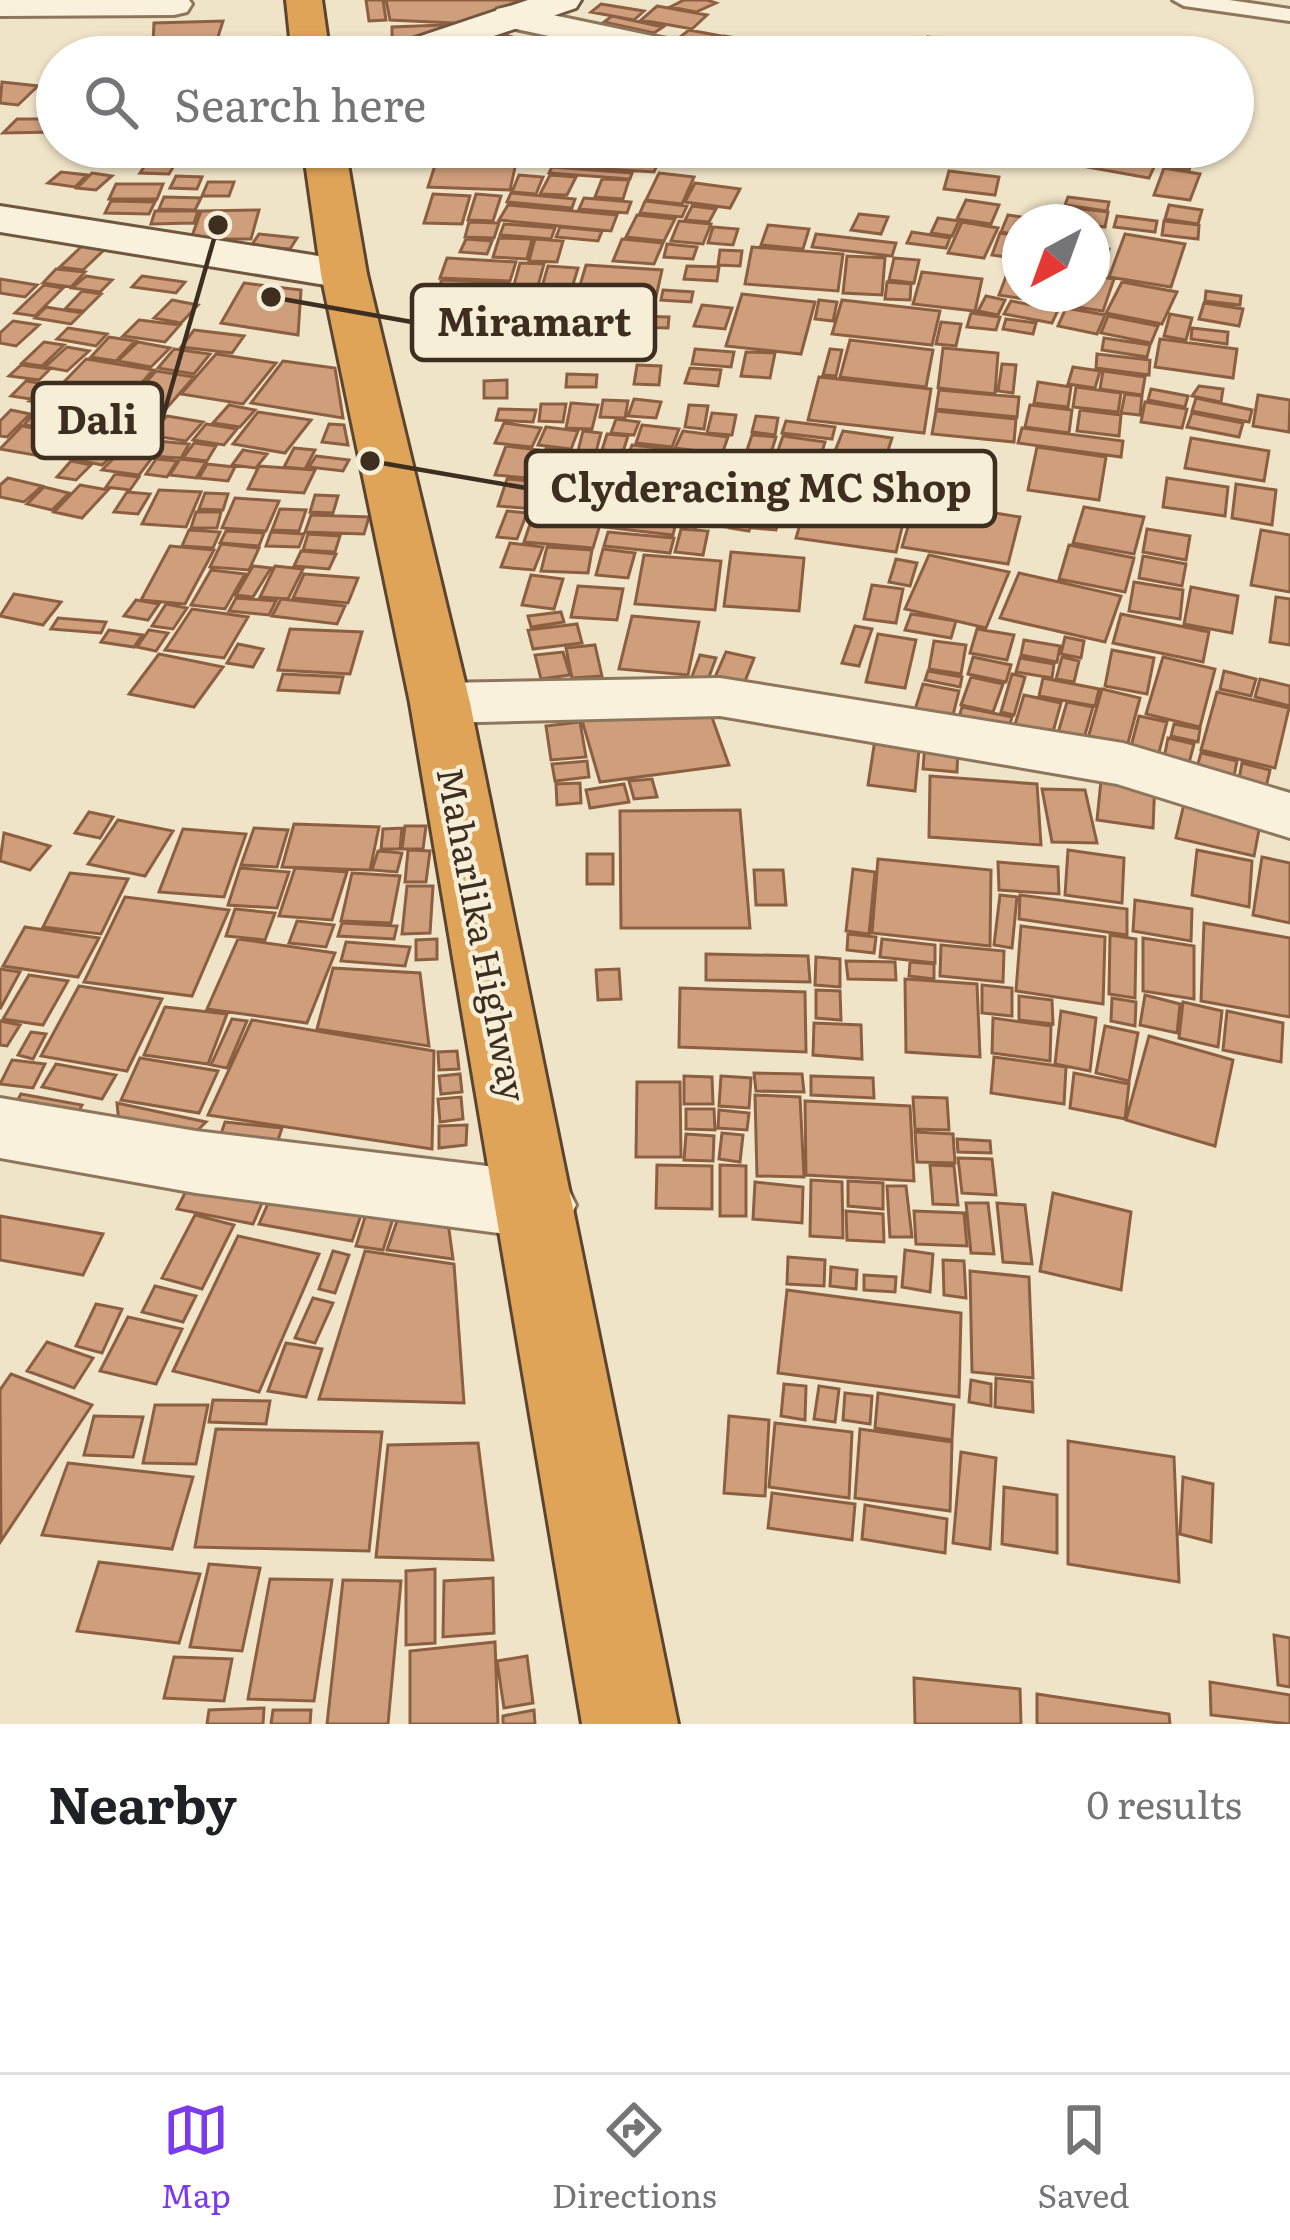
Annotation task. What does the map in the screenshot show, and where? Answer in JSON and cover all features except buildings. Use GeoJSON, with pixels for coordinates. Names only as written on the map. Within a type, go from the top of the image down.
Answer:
{"type":"FeatureCollection","features":[{"type":"Feature","properties":{"kind":"highway"},"geometry":{"type":"LineString","coordinates":[[304,0],[308,36]]}},
{"type":"Feature","properties":{"kind":"highway","name":"Maharlika Highway"},"geometry":{"type":"LineString","coordinates":[[327,168],[344,274],[440,703],[630,1724]]}},
{"type":"Feature","properties":{"kind":"street"},"geometry":{"type":"LineString","coordinates":[[454,36],[562,0]]}},
{"type":"Feature","properties":{"kind":"street"},"geometry":{"type":"LineString","coordinates":[[0,5],[174,4]]}},
{"type":"Feature","properties":{"kind":"street"},"geometry":{"type":"LineString","coordinates":[[510,16],[603,36]]}},
{"type":"Feature","properties":{"kind":"street"},"geometry":{"type":"LineString","coordinates":[[0,219],[344,274]]}},
{"type":"Feature","properties":{"kind":"street"},"geometry":{"type":"LineString","coordinates":[[440,703],[720,697],[1123,764],[1290,816]]}},
{"type":"Feature","properties":{"kind":"street"},"geometry":{"type":"LineString","coordinates":[[0,1128],[196,1162],[537,1205]]}},
{"type":"Feature","properties":{"kind":"lane"},"geometry":{"type":"LineString","coordinates":[[1184,0],[1290,15]]}},
{"type":"Feature","properties":{"kind":"place","name":"Dali"},"geometry":{"type":"Point","coordinates":[218,225]}},
{"type":"Feature","properties":{"kind":"place","name":"Miramart"},"geometry":{"type":"Point","coordinates":[271,297]}},
{"type":"Feature","properties":{"kind":"place","name":"Clyderacing MC Shop"},"geometry":{"type":"Point","coordinates":[370,461]}}]}
